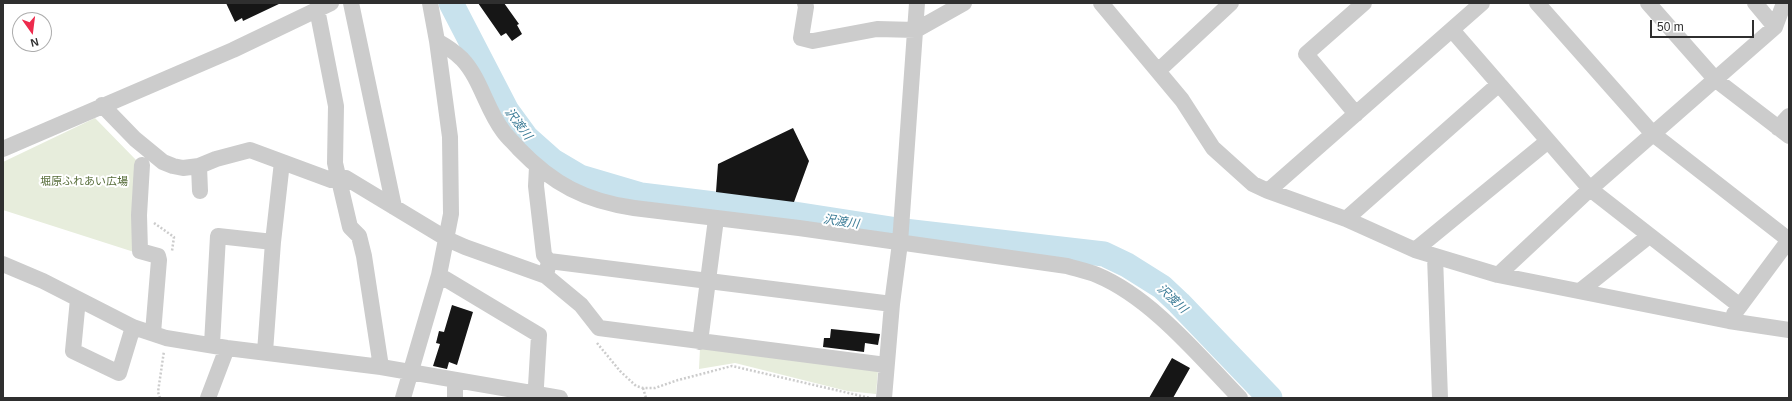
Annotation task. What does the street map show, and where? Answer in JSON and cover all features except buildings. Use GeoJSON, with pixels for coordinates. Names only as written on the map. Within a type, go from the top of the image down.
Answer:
{"type":"FeatureCollection","features":[{"type":"Feature","properties":{"kind":"street"},"geometry":{"type":"LineString","coordinates":[[351,3],[394,207]]}},
{"type":"Feature","properties":{"kind":"street"},"geometry":{"type":"LineString","coordinates":[[403,398],[439,275],[448,239],[451,214],[451,155],[445,96],[430,3]]}},
{"type":"Feature","properties":{"kind":"street"},"geometry":{"type":"LineString","coordinates":[[805,3],[806,7],[801,38],[814,41],[877,28],[916,30],[964,3]]}},
{"type":"Feature","properties":{"kind":"street"},"geometry":{"type":"LineString","coordinates":[[884,398],[892,304],[902,218],[917,3]]}},
{"type":"Feature","properties":{"kind":"street"},"geometry":{"type":"LineString","coordinates":[[1101,3],[1182,100],[1213,148],[1252,184],[1346,219],[1415,250],[1498,275],[1729,321],[1789,330]]}},
{"type":"Feature","properties":{"kind":"street"},"geometry":{"type":"LineString","coordinates":[[1158,71],[1231,3]]}},
{"type":"Feature","properties":{"kind":"street"},"geometry":{"type":"LineString","coordinates":[[1356,114],[1306,54],[1364,3]]}},
{"type":"Feature","properties":{"kind":"street"},"geometry":{"type":"LineString","coordinates":[[1268,191],[1482,3]]}},
{"type":"Feature","properties":{"kind":"street"},"geometry":{"type":"LineString","coordinates":[[1537,3],[1653,134],[1789,240],[1729,321]]}},
{"type":"Feature","properties":{"kind":"street"},"geometry":{"type":"LineString","coordinates":[[1648,3],[1716,80],[1785,127]]}},
{"type":"Feature","properties":{"kind":"street"},"geometry":{"type":"LineString","coordinates":[[1755,3],[1775,27]]}},
{"type":"Feature","properties":{"kind":"street"},"geometry":{"type":"LineString","coordinates":[[1498,275],[1590,190],[1775,27],[1784,3]]}},
{"type":"Feature","properties":{"kind":"street"},"geometry":{"type":"LineString","coordinates":[[3,149],[102,105],[233,50],[324,6],[336,106],[335,162],[350,227],[359,236],[364,256],[381,366]]}},
{"type":"Feature","properties":{"kind":"street"},"geometry":{"type":"LineString","coordinates":[[1452,30],[1590,190],[1740,306]]}},
{"type":"Feature","properties":{"kind":"street"},"geometry":{"type":"LineString","coordinates":[[437,41],[462,59],[471,71],[502,131],[536,167],[556,181],[581,194],[610,204],[716,219],[900,239],[1067,266],[1097,275],[1125,291],[1154,311],[1240,398]]}},
{"type":"Feature","properties":{"kind":"street"},"geometry":{"type":"LineString","coordinates":[[1346,219],[1499,84]]}},
{"type":"Feature","properties":{"kind":"street"},"geometry":{"type":"LineString","coordinates":[[102,105],[135,139],[163,162],[173,166],[183,168],[199,166],[216,159],[250,150],[331,180],[346,178],[448,239],[465,247],[548,269],[708,281],[892,304]]}},
{"type":"Feature","properties":{"kind":"street"},"geometry":{"type":"LineString","coordinates":[[1415,250],[1548,141]]}},
{"type":"Feature","properties":{"kind":"street"},"geometry":{"type":"LineString","coordinates":[[265,352],[273,242],[282,162]]}},
{"type":"Feature","properties":{"kind":"street"},"geometry":{"type":"LineString","coordinates":[[142,165],[139,215],[140,252],[158,256],[159,260],[153,333]]}},
{"type":"Feature","properties":{"kind":"street"},"geometry":{"type":"LineString","coordinates":[[199,166],[200,191]]}},
{"type":"Feature","properties":{"kind":"street"},"geometry":{"type":"LineString","coordinates":[[536,167],[536,186],[544,255],[548,269],[581,305],[599,328],[886,365]]}},
{"type":"Feature","properties":{"kind":"street"},"geometry":{"type":"LineString","coordinates":[[700,342],[716,219]]}},
{"type":"Feature","properties":{"kind":"street"},"geometry":{"type":"LineString","coordinates":[[208,398],[220,346],[218,236],[273,242]]}},
{"type":"Feature","properties":{"kind":"street"},"geometry":{"type":"LineString","coordinates":[[1580,291],[1649,236]]}},
{"type":"Feature","properties":{"kind":"street"},"geometry":{"type":"LineString","coordinates":[[1434,256],[1440,398]]}},
{"type":"Feature","properties":{"kind":"street"},"geometry":{"type":"LineString","coordinates":[[3,264],[78,299],[133,327],[166,338],[381,366],[530,395],[560,398]]}},
{"type":"Feature","properties":{"kind":"street"},"geometry":{"type":"LineString","coordinates":[[439,275],[539,335],[536,386],[530,395]]}},
{"type":"Feature","properties":{"kind":"street"},"geometry":{"type":"LineString","coordinates":[[78,299],[73,351],[119,373],[133,327]]}},
{"type":"Feature","properties":{"kind":"street"},"geometry":{"type":"LineString","coordinates":[[455,380],[455,398]]}},
{"type":"Feature","properties":{"kind":"path"},"geometry":{"type":"LineString","coordinates":[[599,328],[593,338],[620,371],[636,386],[643,388],[655,388],[678,380],[732,366],[872,398]]}},
{"type":"Feature","properties":{"kind":"path"},"geometry":{"type":"LineString","coordinates":[[643,388],[646,398]]}},
{"type":"Feature","properties":{"kind":"green space","name":"堀原ふれあい広場"},"geometry":{"type":"Polygon","coordinates":[[[95,118],[137,161],[134,252],[3,210],[3,162],[95,118]]]}},
{"type":"Feature","properties":{"kind":"green space"},"geometry":{"type":"Polygon","coordinates":[[[700,348],[878,371],[876,394],[847,391],[735,363],[699,369],[700,348]]]}},
{"type":"Feature","properties":{"kind":"waterway","name":"沢渡川"},"geometry":{"type":"LineString","coordinates":[[451,3],[507,111],[526,137],[553,161],[580,177],[641,195],[788,213],[904,231],[1104,254],[1127,265],[1162,287],[1270,398]]}}]}
